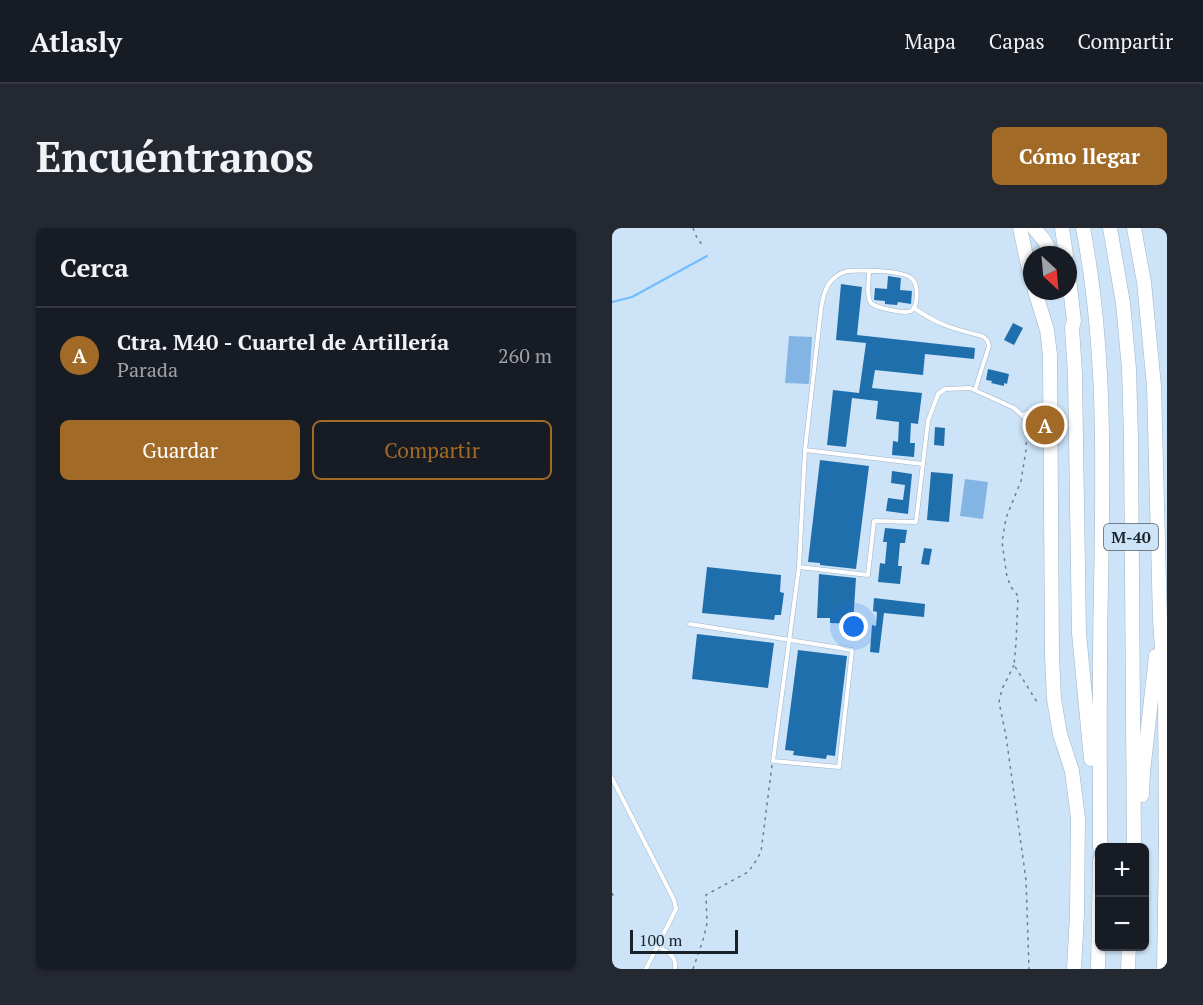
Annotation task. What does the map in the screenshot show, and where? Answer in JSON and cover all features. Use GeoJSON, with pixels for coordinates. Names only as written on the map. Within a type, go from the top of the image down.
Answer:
{"type":"FeatureCollection","features":[{"type":"Feature","properties":{"kind":"highway"},"geometry":{"type":"LineString","coordinates":[[1034,228],[1047,246]]}},
{"type":"Feature","properties":{"kind":"highway"},"geometry":{"type":"LineString","coordinates":[[1062,228],[1065,246]]}},
{"type":"Feature","properties":{"kind":"highway","name":"M-40"},"geometry":{"type":"LineString","coordinates":[[1083,228],[1096,311],[1100,366],[1102,441],[1100,843]]}},
{"type":"Feature","properties":{"kind":"highway","name":"M-40"},"geometry":{"type":"LineString","coordinates":[[1110,228],[1123,303],[1129,369],[1135,843]]}},
{"type":"Feature","properties":{"kind":"highway"},"geometry":{"type":"LineString","coordinates":[[1134,228],[1144,282],[1154,386],[1160,620],[1165,703],[1164,969]]}},
{"type":"Feature","properties":{"kind":"highway"},"geometry":{"type":"LineString","coordinates":[[1038,300],[1047,330],[1050,364],[1054,699],[1060,734],[1072,771],[1078,818],[1074,969]]}},
{"type":"Feature","properties":{"kind":"highway"},"geometry":{"type":"LineString","coordinates":[[1065,300],[1068,321],[1072,328]]}},
{"type":"Feature","properties":{"kind":"highway"},"geometry":{"type":"LineString","coordinates":[[1072,300],[1076,374],[1079,633],[1099,843]]}},
{"type":"Feature","properties":{"kind":"highway"},"geometry":{"type":"LineString","coordinates":[[1137,843],[1140,835],[1143,772],[1160,620]]}},
{"type":"Feature","properties":{"kind":"highway"},"geometry":{"type":"LineString","coordinates":[[1098,969],[1099,897]]}},
{"type":"Feature","properties":{"kind":"highway"},"geometry":{"type":"LineString","coordinates":[[1128,969],[1130,951]]}},
{"type":"Feature","properties":{"kind":"lane"},"geometry":{"type":"LineString","coordinates":[[690,624],[789,640],[852,650],[839,767],[773,761],[789,640],[799,567],[805,450],[825,289],[839,274],[847,272],[868,272],[886,272],[903,274],[915,282],[917,290],[914,308],[905,312],[878,308],[873,305],[869,296],[868,272]]}},
{"type":"Feature","properties":{"kind":"lane"},"geometry":{"type":"LineString","coordinates":[[914,308],[948,327],[986,338],[989,346],[975,390]]}},
{"type":"Feature","properties":{"kind":"lane"},"geometry":{"type":"LineString","coordinates":[[799,567],[868,575],[874,521],[916,522],[928,421],[938,394],[945,389],[970,388],[1014,408],[1038,430],[1051,450]]}},
{"type":"Feature","properties":{"kind":"lane"},"geometry":{"type":"LineString","coordinates":[[1022,415],[1039,408],[1050,400]]}},
{"type":"Feature","properties":{"kind":"lane"},"geometry":{"type":"LineString","coordinates":[[805,450],[923,464]]}},
{"type":"Feature","properties":{"kind":"lane"},"geometry":{"type":"LineString","coordinates":[[612,780],[674,900],[676,909],[646,969]]}},
{"type":"Feature","properties":{"kind":"lane"},"geometry":{"type":"LineString","coordinates":[[657,946],[671,954],[676,964],[675,969]]}},
{"type":"Feature","properties":{"kind":"path"},"geometry":{"type":"LineString","coordinates":[[693,228],[703,246]]}},
{"type":"Feature","properties":{"kind":"path"},"geometry":{"type":"LineString","coordinates":[[1027,420],[1026,450],[1021,481],[1006,518],[1002,542],[1007,577],[1018,596],[1014,665],[1002,688],[999,702],[1006,736],[1026,880],[1029,969]]}},
{"type":"Feature","properties":{"kind":"path"},"geometry":{"type":"LineString","coordinates":[[1014,665],[1037,702]]}},
{"type":"Feature","properties":{"kind":"path"},"geometry":{"type":"LineString","coordinates":[[693,969],[705,937],[706,895],[748,872],[761,852],[773,761]]}},
{"type":"Feature","properties":{"kind":"path"},"geometry":{"type":"LineString","coordinates":[[612,892],[614,897]]}},
{"type":"Feature","properties":{"kind":"shaded area"},"geometry":{"type":"Polygon","coordinates":[[[789,336],[812,337],[809,384],[785,383],[789,336]]]}},
{"type":"Feature","properties":{"kind":"shaded area"},"geometry":{"type":"Polygon","coordinates":[[[965,479],[988,482],[983,519],[960,516],[965,479]]]}},
{"type":"Feature","properties":{"kind":"building"},"geometry":{"type":"Polygon","coordinates":[[[888,276],[901,278],[900,290],[912,291],[911,304],[898,302],[897,305],[885,304],[885,301],[874,300],[875,288],[887,289],[888,276]]]}},
{"type":"Feature","properties":{"kind":"building"},"geometry":{"type":"Polygon","coordinates":[[[841,284],[862,287],[857,335],[975,348],[974,359],[925,354],[923,375],[875,370],[872,388],[922,393],[918,424],[911,423],[910,443],[915,443],[914,457],[892,455],[893,441],[898,442],[899,422],[876,419],[878,401],[852,398],[846,447],[827,445],[833,390],[859,393],[866,343],[836,340],[841,284]]]}},
{"type":"Feature","properties":{"kind":"building"},"geometry":{"type":"Polygon","coordinates":[[[1013,323],[1023,328],[1014,345],[1004,340],[1013,323]]]}},
{"type":"Feature","properties":{"kind":"building"},"geometry":{"type":"Polygon","coordinates":[[[988,369],[1009,374],[1007,384],[1004,383],[1004,386],[986,380],[988,369]]]}},
{"type":"Feature","properties":{"kind":"building"},"geometry":{"type":"Polygon","coordinates":[[[935,427],[945,428],[944,446],[934,445],[935,427]]]}},
{"type":"Feature","properties":{"kind":"building"},"geometry":{"type":"Polygon","coordinates":[[[820,460],[869,466],[856,569],[808,562],[820,460]]]}},
{"type":"Feature","properties":{"kind":"building"},"geometry":{"type":"Polygon","coordinates":[[[892,471],[912,474],[908,514],[886,511],[888,498],[903,500],[905,485],[891,483],[892,471]]]}},
{"type":"Feature","properties":{"kind":"building"},"geometry":{"type":"Polygon","coordinates":[[[931,472],[953,474],[949,522],[927,520],[931,472]]]}},
{"type":"Feature","properties":{"kind":"building"},"geometry":{"type":"Polygon","coordinates":[[[885,528],[907,530],[905,543],[900,543],[898,566],[902,566],[900,584],[878,582],[880,563],[885,564],[887,542],[883,542],[885,528]]]}},
{"type":"Feature","properties":{"kind":"building"},"geometry":{"type":"Polygon","coordinates":[[[924,548],[932,549],[929,565],[921,564],[924,548]]]}},
{"type":"Feature","properties":{"kind":"building"},"geometry":{"type":"Polygon","coordinates":[[[707,567],[781,575],[780,592],[784,593],[781,615],[775,615],[774,620],[702,613],[707,567]]]}},
{"type":"Feature","properties":{"kind":"building"},"geometry":{"type":"Polygon","coordinates":[[[819,574],[856,578],[853,624],[830,623],[830,618],[817,618],[819,574]]]}},
{"type":"Feature","properties":{"kind":"building"},"geometry":{"type":"Polygon","coordinates":[[[874,598],[925,604],[924,617],[884,613],[879,653],[870,652],[872,625],[876,626],[877,612],[873,611],[874,598]]]}},
{"type":"Feature","properties":{"kind":"building"},"geometry":{"type":"Polygon","coordinates":[[[697,634],[774,643],[768,688],[692,679],[697,634]]]}},
{"type":"Feature","properties":{"kind":"building"},"geometry":{"type":"Polygon","coordinates":[[[798,650],[847,656],[835,756],[827,755],[826,759],[793,755],[794,751],[785,750],[798,650]]]}},
{"type":"Feature","properties":{"kind":"waterway"},"geometry":{"type":"LineString","coordinates":[[612,302],[632,297],[707,256]]}},
{"type":"Feature","properties":{"kind":"place","name":"Ctra. M40 - Cuartel de Artillería"},"geometry":{"type":"Point","coordinates":[1045,425]}}]}
